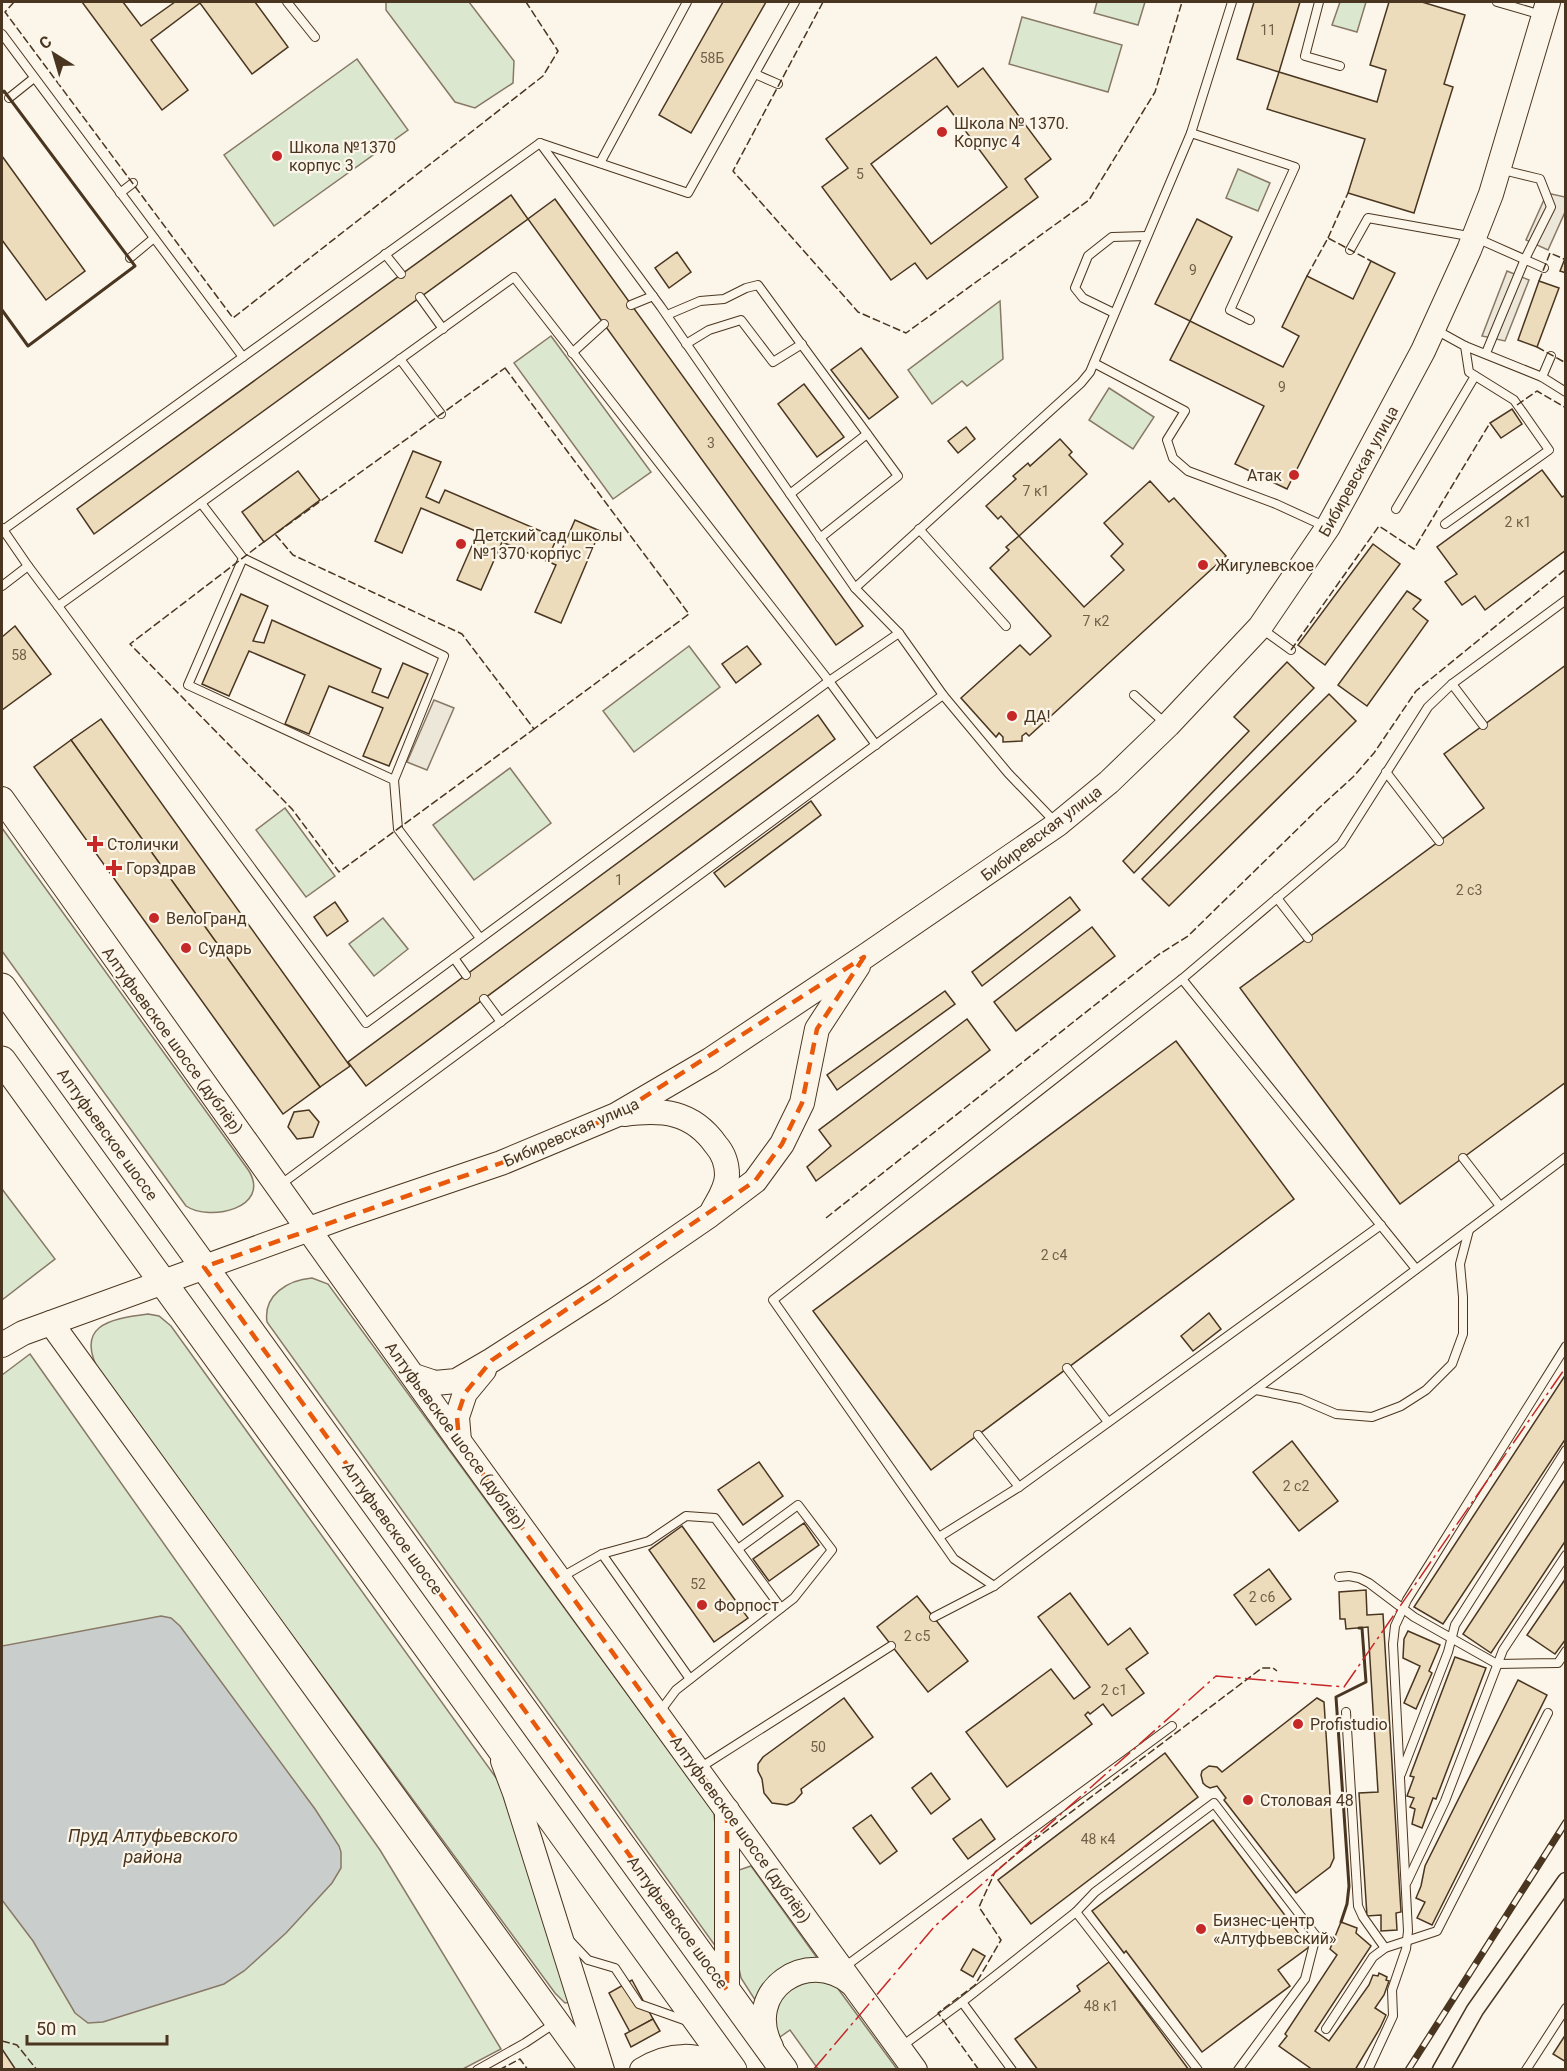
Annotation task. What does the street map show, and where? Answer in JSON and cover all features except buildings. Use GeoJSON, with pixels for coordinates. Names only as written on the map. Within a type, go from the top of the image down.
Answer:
{"type":"FeatureCollection","features":[{"type":"Feature","properties":{"kind":"main road","name":"Бибиревская улица"},"geometry":{"type":"LineString","coordinates":[[2,1345],[23,1333],[501,1163],[616,1115],[710,1060],[1058,824],[1136,758],[1260,627],[1328,528],[1399,398],[1474,237],[1499,168],[1546,9]]}},
{"type":"Feature","properties":{"kind":"main road","name":"Алтуфьевское шоссе (дублёр)"},"geometry":{"type":"LineString","coordinates":[[2,799],[459,1441],[915,2070]]}},
{"type":"Feature","properties":{"kind":"main road"},"geometry":{"type":"LineString","coordinates":[[414,1376],[435,1383],[456,1381],[601,1290],[755,1181],[782,1144],[802,1103],[817,1029],[864,957]]}},
{"type":"Feature","properties":{"kind":"main road","name":"Алтуфьевское шоссе"},"geometry":{"type":"LineString","coordinates":[[2,987],[781,2065]]}},
{"type":"Feature","properties":{"kind":"main road"},"geometry":{"type":"LineString","coordinates":[[2,1060],[733,2070]]}},
{"type":"Feature","properties":{"kind":"main road"},"geometry":{"type":"LineString","coordinates":[[616,1115],[648,1111],[674,1115],[697,1124],[709,1134],[726,1162],[727,1176],[724,1189],[710,1215]]}},
{"type":"Feature","properties":{"kind":"main road"},"geometry":{"type":"LineString","coordinates":[[51,1323],[592,2070]]}},
{"type":"Feature","properties":{"kind":"main road"},"geometry":{"type":"LineString","coordinates":[[459,1441],[457,1417],[465,1393],[492,1360]]}},
{"type":"Feature","properties":{"kind":"main road"},"geometry":{"type":"LineString","coordinates":[[489,1732],[503,1760],[515,1793],[602,2070]]}},
{"type":"Feature","properties":{"kind":"main road"},"geometry":{"type":"LineString","coordinates":[[727,1810],[727,1990]]}},
{"type":"Feature","properties":{"kind":"main road"},"geometry":{"type":"LineString","coordinates":[[781,2065],[765,2035],[763,2014],[770,1994],[781,1983],[803,1972],[819,1970],[849,1977]]}},
{"type":"Feature","properties":{"kind":"main road"},"geometry":{"type":"LineString","coordinates":[[560,2024],[585,2016]]}},
{"type":"Feature","properties":{"kind":"main road"},"geometry":{"type":"LineString","coordinates":[[642,2070],[658,2061],[684,2056],[706,2059],[725,2070]]}},
{"type":"Feature","properties":{"kind":"street"},"geometry":{"type":"LineString","coordinates":[[1447,2068],[1475,2010],[1566,1881]]}},
{"type":"Feature","properties":{"kind":"lane"},"geometry":{"type":"LineString","coordinates":[[287,2],[315,37]]}},
{"type":"Feature","properties":{"kind":"lane"},"geometry":{"type":"LineString","coordinates":[[600,163],[687,2]]}},
{"type":"Feature","properties":{"kind":"lane"},"geometry":{"type":"LineString","coordinates":[[540,142],[688,193],[795,2]]}},
{"type":"Feature","properties":{"kind":"lane"},"geometry":{"type":"LineString","coordinates":[[855,588],[1081,383],[1090,372],[1191,133],[1232,2]]}},
{"type":"Feature","properties":{"kind":"lane"},"geometry":{"type":"LineString","coordinates":[[1319,2],[1305,56],[1340,66]]}},
{"type":"Feature","properties":{"kind":"lane"},"geometry":{"type":"LineString","coordinates":[[1497,2],[1546,9]]}},
{"type":"Feature","properties":{"kind":"lane"},"geometry":{"type":"LineString","coordinates":[[2,34],[243,357]]}},
{"type":"Feature","properties":{"kind":"lane"},"geometry":{"type":"LineString","coordinates":[[755,74],[778,84]]}},
{"type":"Feature","properties":{"kind":"lane"},"geometry":{"type":"LineString","coordinates":[[9,98],[34,78]]}},
{"type":"Feature","properties":{"kind":"lane"},"geometry":{"type":"LineString","coordinates":[[1191,133],[1295,167],[1230,310],[1250,320]]}},
{"type":"Feature","properties":{"kind":"lane"},"geometry":{"type":"LineString","coordinates":[[540,142],[2,529],[27,566],[366,1023],[829,681],[899,633]]}},
{"type":"Feature","properties":{"kind":"lane"},"geometry":{"type":"LineString","coordinates":[[540,142],[667,315],[855,588],[899,633],[943,695],[1008,773],[1058,824]]}},
{"type":"Feature","properties":{"kind":"lane"},"geometry":{"type":"LineString","coordinates":[[1486,353],[1525,259],[1551,207],[1540,179],[1499,168]]}},
{"type":"Feature","properties":{"kind":"lane"},"geometry":{"type":"LineString","coordinates":[[120,193],[133,183]]}},
{"type":"Feature","properties":{"kind":"lane"},"geometry":{"type":"LineString","coordinates":[[1350,250],[1368,218],[1474,237],[1544,268]]}},
{"type":"Feature","properties":{"kind":"lane"},"geometry":{"type":"LineString","coordinates":[[1114,313],[1083,298],[1075,288],[1088,256],[1112,237],[1147,236]]}},
{"type":"Feature","properties":{"kind":"lane"},"geometry":{"type":"LineString","coordinates":[[130,258],[154,238]]}},
{"type":"Feature","properties":{"kind":"lane"},"geometry":{"type":"LineString","coordinates":[[385,254],[401,274]]}},
{"type":"Feature","properties":{"kind":"lane"},"geometry":{"type":"LineString","coordinates":[[58,606],[514,277],[829,681],[876,745]]}},
{"type":"Feature","properties":{"kind":"lane"},"geometry":{"type":"LineString","coordinates":[[667,315],[700,301],[724,300],[746,288],[758,285],[898,477],[820,538]]}},
{"type":"Feature","properties":{"kind":"lane"},"geometry":{"type":"LineString","coordinates":[[631,304],[653,296]]}},
{"type":"Feature","properties":{"kind":"lane"},"geometry":{"type":"LineString","coordinates":[[420,297],[443,329]]}},
{"type":"Feature","properties":{"kind":"lane"},"geometry":{"type":"LineString","coordinates":[[686,344],[709,330],[741,320],[773,362],[802,344]]}},
{"type":"Feature","properties":{"kind":"lane"},"geometry":{"type":"LineString","coordinates":[[572,353],[604,324]]}},
{"type":"Feature","properties":{"kind":"lane"},"geometry":{"type":"LineString","coordinates":[[1433,329],[1465,346],[1542,377],[1566,392]]}},
{"type":"Feature","properties":{"kind":"lane"},"geometry":{"type":"LineString","coordinates":[[1445,524],[1549,450],[1514,400],[1469,372],[1465,346]]}},
{"type":"Feature","properties":{"kind":"lane"},"geometry":{"type":"LineString","coordinates":[[1542,377],[1551,356]]}},
{"type":"Feature","properties":{"kind":"lane"},"geometry":{"type":"LineString","coordinates":[[400,359],[441,414]]}},
{"type":"Feature","properties":{"kind":"lane"},"geometry":{"type":"LineString","coordinates":[[1094,363],[1185,411],[1167,440],[1173,458],[1188,471],[1276,504],[1328,528]]}},
{"type":"Feature","properties":{"kind":"lane"},"geometry":{"type":"LineString","coordinates":[[1396,508],[1475,376]]}},
{"type":"Feature","properties":{"kind":"lane"},"geometry":{"type":"LineString","coordinates":[[790,494],[867,434]]}},
{"type":"Feature","properties":{"kind":"lane"},"geometry":{"type":"LineString","coordinates":[[201,503],[243,558],[444,656],[394,780],[398,829],[480,938]]}},
{"type":"Feature","properties":{"kind":"lane"},"geometry":{"type":"LineString","coordinates":[[920,529],[1006,626]]}},
{"type":"Feature","properties":{"kind":"lane"},"geometry":{"type":"LineString","coordinates":[[243,558],[188,685],[394,780]]}},
{"type":"Feature","properties":{"kind":"lane"},"geometry":{"type":"LineString","coordinates":[[2,586],[27,566]]}},
{"type":"Feature","properties":{"kind":"lane"},"geometry":{"type":"LineString","coordinates":[[994,1586],[954,1559],[773,1300],[1182,979],[1341,844],[1428,706],[1452,684],[1566,600]]}},
{"type":"Feature","properties":{"kind":"lane"},"geometry":{"type":"LineString","coordinates":[[1260,627],[1291,650]]}},
{"type":"Feature","properties":{"kind":"lane"},"geometry":{"type":"LineString","coordinates":[[1452,684],[1483,725]]}},
{"type":"Feature","properties":{"kind":"lane"},"geometry":{"type":"LineString","coordinates":[[278,1187],[943,695]]}},
{"type":"Feature","properties":{"kind":"lane"},"geometry":{"type":"LineString","coordinates":[[1134,695],[1168,726]]}},
{"type":"Feature","properties":{"kind":"lane"},"geometry":{"type":"LineString","coordinates":[[1386,772],[1439,841]]}},
{"type":"Feature","properties":{"kind":"lane"},"geometry":{"type":"LineString","coordinates":[[1277,898],[1308,938]]}},
{"type":"Feature","properties":{"kind":"lane"},"geometry":{"type":"LineString","coordinates":[[454,958],[466,975]]}},
{"type":"Feature","properties":{"kind":"lane"},"geometry":{"type":"LineString","coordinates":[[1182,979],[1416,1269]]}},
{"type":"Feature","properties":{"kind":"lane"},"geometry":{"type":"LineString","coordinates":[[484,999],[501,1022]]}},
{"type":"Feature","properties":{"kind":"lane"},"geometry":{"type":"LineString","coordinates":[[934,1617],[994,1586],[1566,1157]]}},
{"type":"Feature","properties":{"kind":"lane"},"geometry":{"type":"LineString","coordinates":[[1463,1158],[1500,1206]]}},
{"type":"Feature","properties":{"kind":"lane"},"geometry":{"type":"LineString","coordinates":[[939,1537],[1019,1487],[1381,1225]]}},
{"type":"Feature","properties":{"kind":"lane"},"geometry":{"type":"LineString","coordinates":[[1256,1390],[1300,1399],[1336,1414],[1372,1417],[1401,1406],[1426,1390],[1452,1364],[1463,1334],[1464,1297],[1460,1263],[1468,1230]]}},
{"type":"Feature","properties":{"kind":"lane"},"geometry":{"type":"LineString","coordinates":[[1368,2070],[1393,2016],[1392,1990],[1407,1940],[1392,1644],[1395,1626],[1402,1609],[1566,1346]]}},
{"type":"Feature","properties":{"kind":"lane"},"geometry":{"type":"LineString","coordinates":[[1067,1368],[1108,1422]]}},
{"type":"Feature","properties":{"kind":"lane"},"geometry":{"type":"LineString","coordinates":[[978,1435],[1019,1487]]}},
{"type":"Feature","properties":{"kind":"lane"},"geometry":{"type":"LineString","coordinates":[[1400,1777],[1448,1652],[1455,1624],[1566,1450]]}},
{"type":"Feature","properties":{"kind":"lane"},"geometry":{"type":"LineString","coordinates":[[658,1714],[676,1690],[794,1598],[832,1550],[798,1505],[738,1549]]}},
{"type":"Feature","properties":{"kind":"lane"},"geometry":{"type":"LineString","coordinates":[[560,1579],[602,1554],[649,1541],[686,1516],[715,1518],[781,1608]]}},
{"type":"Feature","properties":{"kind":"lane"},"geometry":{"type":"LineString","coordinates":[[602,1554],[690,1680]]}},
{"type":"Feature","properties":{"kind":"lane"},"geometry":{"type":"LineString","coordinates":[[1406,1885],[1445,1801],[1503,1650],[1566,1555]]}},
{"type":"Feature","properties":{"kind":"lane"},"geometry":{"type":"LineString","coordinates":[[1339,1577],[1349,1576],[1370,1583],[1402,1609],[1497,1664],[1557,1663],[1566,1651]]}},
{"type":"Feature","properties":{"kind":"lane"},"geometry":{"type":"LineString","coordinates":[[698,1769],[891,1646]]}},
{"type":"Feature","properties":{"kind":"lane"},"geometry":{"type":"LineString","coordinates":[[1346,1712],[1358,1906],[1385,1948]]}},
{"type":"Feature","properties":{"kind":"lane"},"geometry":{"type":"LineString","coordinates":[[1326,2029],[1373,1957],[1385,1948],[1437,1931],[1548,1713]]}},
{"type":"Feature","properties":{"kind":"lane"},"geometry":{"type":"LineString","coordinates":[[849,1977],[1172,1726]]}},
{"type":"Feature","properties":{"kind":"lane"},"geometry":{"type":"LineString","coordinates":[[899,2048],[962,2002],[1076,1912],[1095,1892],[1214,1803],[1316,1936],[1305,1979],[1238,2070]]}},
{"type":"Feature","properties":{"kind":"lane"},"geometry":{"type":"LineString","coordinates":[[1076,1912],[1198,2070]]}},
{"type":"Feature","properties":{"kind":"lane"},"geometry":{"type":"LineString","coordinates":[[553,1915],[580,1953],[588,1960],[615,1968],[639,2004],[701,2026]]}},
{"type":"Feature","properties":{"kind":"lane"},"geometry":{"type":"LineString","coordinates":[[962,2002],[1012,2070]]}},
{"type":"Feature","properties":{"kind":"lane"},"geometry":{"type":"LineString","coordinates":[[1526,2070],[1566,2008]]}},
{"type":"Feature","properties":{"kind":"lane"},"geometry":{"type":"LineString","coordinates":[[477,2070],[560,2024]]}},
{"type":"Feature","properties":{"kind":"highlighted area"},"geometry":{"type":"Polygon","coordinates":[[[864,957],[817,1029],[802,1103],[782,1144],[755,1181],[492,1360],[465,1393],[457,1417],[459,1441],[727,1810],[727,1990],[204,1267],[501,1163],[616,1115],[864,957]]]}},
{"type":"Feature","properties":{"kind":"green space"},"geometry":{"type":"Polygon","coordinates":[[[386,2],[469,2],[514,61],[513,83],[475,108],[455,102],[386,10],[386,2]]]}},
{"type":"Feature","properties":{"kind":"green space"},"geometry":{"type":"Polygon","coordinates":[[[1097,2],[1145,2],[1138,25],[1094,13],[1097,2]]]}},
{"type":"Feature","properties":{"kind":"green space"},"geometry":{"type":"Polygon","coordinates":[[[1340,2],[1366,2],[1357,32],[1332,25],[1340,2]]]}},
{"type":"Feature","properties":{"kind":"green space"},"geometry":{"type":"Polygon","coordinates":[[[1022,17],[1122,45],[1108,92],[1009,64],[1022,17]]]}},
{"type":"Feature","properties":{"kind":"green space"},"geometry":{"type":"Polygon","coordinates":[[[357,59],[408,130],[274,226],[224,155],[357,59]]]}},
{"type":"Feature","properties":{"kind":"green space"},"geometry":{"type":"Polygon","coordinates":[[[1238,169],[1270,183],[1258,211],[1226,198],[1238,169]]]}},
{"type":"Feature","properties":{"kind":"green space"},"geometry":{"type":"Polygon","coordinates":[[[1000,301],[1003,359],[967,386],[962,381],[932,404],[908,370],[1000,301]]]}},
{"type":"Feature","properties":{"kind":"green space"},"geometry":{"type":"Polygon","coordinates":[[[551,336],[651,472],[613,499],[514,363],[551,336]]]}},
{"type":"Feature","properties":{"kind":"green space"},"geometry":{"type":"Polygon","coordinates":[[[1109,388],[1154,417],[1133,449],[1089,420],[1109,388]]]}},
{"type":"Feature","properties":{"kind":"green space"},"geometry":{"type":"Polygon","coordinates":[[[689,646],[720,687],[634,752],[603,711],[689,646]]]}},
{"type":"Feature","properties":{"kind":"green space"},"geometry":{"type":"Polygon","coordinates":[[[510,768],[551,823],[474,880],[433,825],[510,768]]]}},
{"type":"Feature","properties":{"kind":"green space"},"geometry":{"type":"Polygon","coordinates":[[[285,808],[335,876],[306,897],[256,830],[285,808]]]}},
{"type":"Feature","properties":{"kind":"green space"},"geometry":{"type":"Polygon","coordinates":[[[2,828],[249,1171],[254,1184],[252,1194],[245,1203],[222,1212],[196,1211],[186,1206],[2,951],[2,828]]]}},
{"type":"Feature","properties":{"kind":"green space"},"geometry":{"type":"Polygon","coordinates":[[[383,918],[408,949],[374,976],[349,944],[383,918]]]}},
{"type":"Feature","properties":{"kind":"green space"},"geometry":{"type":"Polygon","coordinates":[[[2,1189],[55,1259],[2,1300],[2,1189]]]}},
{"type":"Feature","properties":{"kind":"green space"},"geometry":{"type":"Polygon","coordinates":[[[312,1278],[328,1284],[714,1813],[717,1853],[716,1947],[267,1322],[269,1304],[279,1291],[294,1282],[312,1278]]]}},
{"type":"Feature","properties":{"kind":"green space"},"geometry":{"type":"Polygon","coordinates":[[[148,1314],[159,1316],[171,1326],[502,1786],[571,2002],[565,2003],[555,1993],[101,1375],[93,1359],[91,1346],[93,1335],[108,1323],[148,1314]]]}},
{"type":"Feature","properties":{"kind":"green space"},"geometry":{"type":"Polygon","coordinates":[[[30,1354],[380,1850],[501,2049],[461,2070],[2,2069],[2,1375],[30,1354]]]}},
{"type":"Feature","properties":{"kind":"green space"},"geometry":{"type":"Polygon","coordinates":[[[751,1866],[820,1962],[757,2003],[741,1978],[734,1944],[739,1870],[751,1866]]]}},
{"type":"Feature","properties":{"kind":"green space"},"geometry":{"type":"Polygon","coordinates":[[[812,1979],[836,1986],[897,2069],[818,2069],[790,2030],[780,2037],[773,2023],[782,1994],[812,1979]]]}},
{"type":"Feature","properties":{"kind":"shaded area"},"geometry":{"type":"Polygon","coordinates":[[[1547,193],[1565,197],[1565,212],[1548,250],[1526,240],[1547,193]]]}},
{"type":"Feature","properties":{"kind":"shaded area"},"geometry":{"type":"Polygon","coordinates":[[[1507,271],[1529,280],[1505,341],[1482,336],[1507,271]]]}},
{"type":"Feature","properties":{"kind":"shaded area"},"geometry":{"type":"Polygon","coordinates":[[[434,700],[454,708],[427,770],[407,762],[434,700]]]}},
{"type":"Feature","properties":{"kind":"water","name":"Пруд Алтуфьевского района"},"geometry":{"type":"Polygon","coordinates":[[[161,1616],[171,1618],[180,1626],[315,1809],[339,1846],[341,1868],[332,1883],[286,1933],[244,1971],[224,1984],[103,2022],[88,2023],[75,2013],[33,1941],[2,1900],[2,1646],[161,1616]]]}},
{"type":"Feature","properties":{"kind":"railway"},"geometry":{"type":"LineString","coordinates":[[1408,2070],[1566,1822]]}},
{"type":"Feature","properties":{"kind":"fence"},"geometry":{"type":"LineString","coordinates":[[14,2],[5,12],[233,318],[543,76],[558,51],[526,2]]}},
{"type":"Feature","properties":{"kind":"fence"},"geometry":{"type":"LineString","coordinates":[[823,2],[733,171],[858,312],[906,333],[1089,200],[1155,92],[1182,2]]}},
{"type":"Feature","properties":{"kind":"fence"},"geometry":{"type":"LineString","coordinates":[[1328,238],[1348,193]]}},
{"type":"Feature","properties":{"kind":"fence"},"geometry":{"type":"LineString","coordinates":[[1307,276],[1328,238],[1371,261]]}},
{"type":"Feature","properties":{"kind":"fence"},"geometry":{"type":"LineString","coordinates":[[1539,281],[1550,253],[1564,259]]}},
{"type":"Feature","properties":{"kind":"fence"},"geometry":{"type":"LineString","coordinates":[[1537,347],[1566,363]]}},
{"type":"Feature","properties":{"kind":"fence"},"geometry":{"type":"LineString","coordinates":[[505,368],[689,614],[534,729],[462,634],[293,555],[275,534],[505,368]]}},
{"type":"Feature","properties":{"kind":"fence"},"geometry":{"type":"LineString","coordinates":[[1517,405],[1537,391],[1566,408]]}},
{"type":"Feature","properties":{"kind":"fence"},"geometry":{"type":"LineString","coordinates":[[1291,650],[1379,526],[1414,549],[1490,423]]}},
{"type":"Feature","properties":{"kind":"fence"},"geometry":{"type":"LineString","coordinates":[[265,541],[130,644],[292,809],[339,872],[534,729]]}},
{"type":"Feature","properties":{"kind":"fence"},"geometry":{"type":"LineString","coordinates":[[826,1218],[1158,955],[1188,936],[1353,777],[1374,753],[1416,691],[1566,569]]}},
{"type":"Feature","properties":{"kind":"fence"},"geometry":{"type":"LineString","coordinates":[[979,2070],[938,2013],[975,1985],[1001,1940],[979,1907],[995,1872],[1262,1668],[1273,1668],[1277,1671]]}},
{"type":"Feature","properties":{"kind":"fence"},"geometry":{"type":"LineString","coordinates":[[2,2041],[17,2045],[37,2070]]}},
{"type":"Feature","properties":{"kind":"fence"},"geometry":{"type":"LineString","coordinates":[[499,2070],[520,2059],[528,2070]]}},
{"type":"Feature","properties":{"kind":"wall"},"geometry":{"type":"LineString","coordinates":[[2,93],[4,91],[135,266],[28,346],[2,310]]}},
{"type":"Feature","properties":{"kind":"wall"},"geometry":{"type":"LineString","coordinates":[[1341,1922],[1347,1904],[1349,1886],[1336,1697],[1366,1682],[1362,1628],[1359,1628]]}},
{"type":"Feature","properties":{"kind":"power"},"geometry":{"type":"LineString","coordinates":[[813,2070],[935,1926],[1216,1676],[1344,1687],[1566,1367]]}},
{"type":"Feature","properties":{"kind":"place","name":"Школа № 1370. Корпус 4"},"geometry":{"type":"Point","coordinates":[942,132]}},
{"type":"Feature","properties":{"kind":"place","name":"Школа №1370 корпус 3"},"geometry":{"type":"Point","coordinates":[277,156]}},
{"type":"Feature","properties":{"kind":"place","name":"Атак"},"geometry":{"type":"Point","coordinates":[1294,475]}},
{"type":"Feature","properties":{"kind":"place","name":"Детский сад школы №1370 корпус 7"},"geometry":{"type":"Point","coordinates":[461,544]}},
{"type":"Feature","properties":{"kind":"place","name":"Жигулевское"},"geometry":{"type":"Point","coordinates":[1203,565]}},
{"type":"Feature","properties":{"kind":"place","name":"ДА!"},"geometry":{"type":"Point","coordinates":[1012,716]}},
{"type":"Feature","properties":{"kind":"place","name":"Столички"},"geometry":{"type":"Point","coordinates":[95,844]}},
{"type":"Feature","properties":{"kind":"place","name":"Горздрав"},"geometry":{"type":"Point","coordinates":[114,868]}},
{"type":"Feature","properties":{"kind":"place","name":"ВелоГранд"},"geometry":{"type":"Point","coordinates":[154,918]}},
{"type":"Feature","properties":{"kind":"place","name":"Сударь"},"geometry":{"type":"Point","coordinates":[186,948]}},
{"type":"Feature","properties":{"kind":"place","name":"Форпост"},"geometry":{"type":"Point","coordinates":[702,1605]}},
{"type":"Feature","properties":{"kind":"place","name":"Profistudio"},"geometry":{"type":"Point","coordinates":[1298,1724]}},
{"type":"Feature","properties":{"kind":"place","name":"Столовая 48"},"geometry":{"type":"Point","coordinates":[1248,1800]}},
{"type":"Feature","properties":{"kind":"place","name":"Бизнес-центр «Алтуфьевский»"},"geometry":{"type":"Point","coordinates":[1201,1929]}}]}
